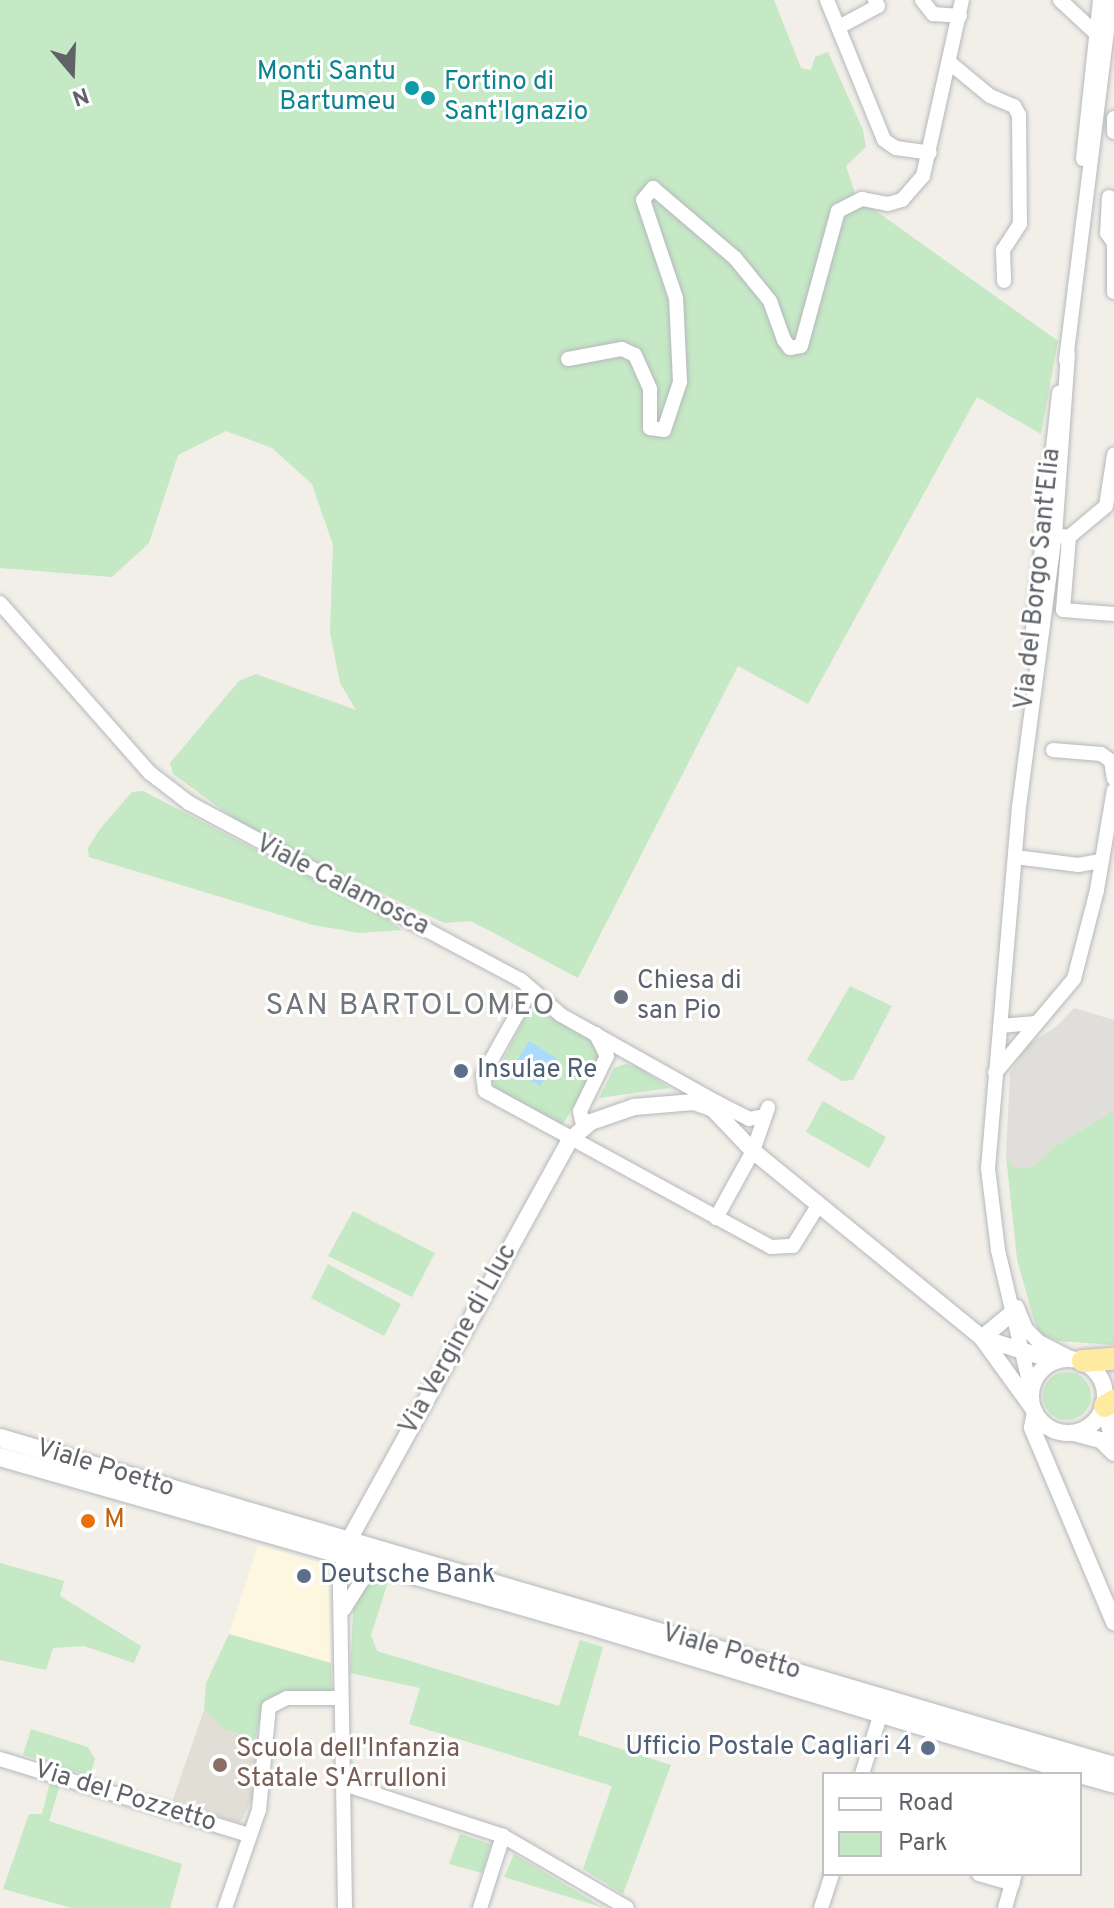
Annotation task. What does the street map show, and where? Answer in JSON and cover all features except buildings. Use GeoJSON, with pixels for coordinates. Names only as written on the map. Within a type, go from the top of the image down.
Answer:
{"type":"FeatureCollection","features":[{"type":"Feature","properties":{"kind":"highway"},"geometry":{"type":"LineString","coordinates":[[1078,1360],[1114,1359]]}},
{"type":"Feature","properties":{"kind":"main road","name":"Viale Poetto"},"geometry":{"type":"LineString","coordinates":[[0,1438],[345,1547],[384,1566],[881,1713],[1045,1769],[1066,1772]]}},
{"type":"Feature","properties":{"kind":"main road","name":"Viale Poetto"},"geometry":{"type":"LineString","coordinates":[[0,1457],[345,1547],[1114,1766]]}},
{"type":"Feature","properties":{"kind":"main road","name":"Viale Poetto"},"geometry":{"type":"LineString","coordinates":[[1082,1775],[1114,1784]]}},
{"type":"Feature","properties":{"kind":"street"},"geometry":{"type":"LineString","coordinates":[[827,0],[884,140],[896,148],[930,153]]}},
{"type":"Feature","properties":{"kind":"street"},"geometry":{"type":"LineString","coordinates":[[839,27],[878,6],[875,0]]}},
{"type":"Feature","properties":{"kind":"street"},"geometry":{"type":"LineString","coordinates":[[922,0],[933,14],[960,16]]}},
{"type":"Feature","properties":{"kind":"street"},"geometry":{"type":"LineString","coordinates":[[568,359],[622,349],[635,355],[643,363],[652,401],[649,425],[660,433],[673,415],[680,382],[676,298],[646,213],[648,189],[660,191],[735,258],[770,301],[784,340],[796,348],[807,340],[838,211],[862,199],[888,204],[902,200],[923,176],[962,0]]}},
{"type":"Feature","properties":{"kind":"street"},"geometry":{"type":"LineString","coordinates":[[1060,0],[1101,38]]}},
{"type":"Feature","properties":{"kind":"street","name":"Via del Borgo Sant'Elia"},"geometry":{"type":"LineString","coordinates":[[1033,1403],[998,1250],[988,1168],[1019,807],[1056,535],[1068,353],[1101,38],[1100,0]]}},
{"type":"Feature","properties":{"kind":"street","name":"Via del Borgo Sant'Elia"},"geometry":{"type":"LineString","coordinates":[[1101,38],[1111,0]]}},
{"type":"Feature","properties":{"kind":"street"},"geometry":{"type":"LineString","coordinates":[[950,63],[990,96],[1014,106],[1019,115],[1020,224],[1003,250],[1004,281]]}},
{"type":"Feature","properties":{"kind":"street"},"geometry":{"type":"LineString","coordinates":[[1114,118],[1114,132]]}},
{"type":"Feature","properties":{"kind":"street"},"geometry":{"type":"LineString","coordinates":[[1087,186],[1112,195],[1107,233],[1114,244],[1114,292]]}},
{"type":"Feature","properties":{"kind":"street"},"geometry":{"type":"LineString","coordinates":[[1063,610],[1056,535],[1106,506],[1114,455]]}},
{"type":"Feature","properties":{"kind":"street","name":"Via del Borgo Sant'Elia"},"geometry":{"type":"LineString","coordinates":[[1019,807],[1016,783],[1056,535]]}},
{"type":"Feature","properties":{"kind":"street","name":"Viale Calamosca"},"geometry":{"type":"LineString","coordinates":[[0,603],[150,773],[189,803],[531,989],[561,1015],[720,1109],[749,1119],[766,1112],[753,1151]]}},
{"type":"Feature","properties":{"kind":"street"},"geometry":{"type":"LineString","coordinates":[[1045,609],[1114,614]]}},
{"type":"Feature","properties":{"kind":"street"},"geometry":{"type":"LineString","coordinates":[[1053,750],[1101,754],[1111,761],[1114,779]]}},
{"type":"Feature","properties":{"kind":"street"},"geometry":{"type":"LineString","coordinates":[[995,1073],[1076,973],[1114,790]]}},
{"type":"Feature","properties":{"kind":"street"},"geometry":{"type":"LineString","coordinates":[[1015,857],[1078,865],[1101,861]]}},
{"type":"Feature","properties":{"kind":"street"},"geometry":{"type":"LineString","coordinates":[[531,989],[483,1075],[482,1086],[570,1140],[771,1247],[787,1249],[798,1240],[819,1204]]}},
{"type":"Feature","properties":{"kind":"street"},"geometry":{"type":"LineString","coordinates":[[1000,1026],[1036,1023]]}},
{"type":"Feature","properties":{"kind":"street"},"geometry":{"type":"LineString","coordinates":[[584,1129],[580,1111],[607,1056],[596,1033]]}},
{"type":"Feature","properties":{"kind":"street"},"geometry":{"type":"LineString","coordinates":[[570,1140],[618,1111],[674,1103],[704,1104],[720,1109],[753,1151],[982,1338],[1033,1403],[1049,1429],[1101,1440],[1114,1453]]}},
{"type":"Feature","properties":{"kind":"street","name":"Via Vergine di Lluc"},"geometry":{"type":"LineString","coordinates":[[345,1547],[570,1140]]}},
{"type":"Feature","properties":{"kind":"street"},"geometry":{"type":"LineString","coordinates":[[716,1218],[753,1151]]}},
{"type":"Feature","properties":{"kind":"street","name":"Via del Borgo Sant'Elia"},"geometry":{"type":"LineString","coordinates":[[998,1250],[1026,1329],[1078,1360]]}},
{"type":"Feature","properties":{"kind":"street"},"geometry":{"type":"LineString","coordinates":[[982,1338],[1011,1314]]}},
{"type":"Feature","properties":{"kind":"street"},"geometry":{"type":"LineString","coordinates":[[982,1338],[1055,1361],[1078,1360],[1101,1380],[1114,1442]]}},
{"type":"Feature","properties":{"kind":"street"},"geometry":{"type":"LineString","coordinates":[[1055,1361],[1039,1375],[1032,1428],[1112,1613]]}},
{"type":"Feature","properties":{"kind":"street"},"geometry":{"type":"LineString","coordinates":[[1074,1433],[1094,1423],[1108,1405]]}},
{"type":"Feature","properties":{"kind":"street"},"geometry":{"type":"LineString","coordinates":[[345,1547],[340,1629],[345,1908]]}},
{"type":"Feature","properties":{"kind":"street"},"geometry":{"type":"LineString","coordinates":[[340,1629],[350,1593],[384,1566]]}},
{"type":"Feature","properties":{"kind":"street"},"geometry":{"type":"LineString","coordinates":[[225,1908],[263,1787],[269,1707],[287,1698],[341,1698]]}},
{"type":"Feature","properties":{"kind":"street"},"geometry":{"type":"LineString","coordinates":[[863,1772],[881,1713]]}},
{"type":"Feature","properties":{"kind":"street","name":"Via del Pozzetto"},"geometry":{"type":"LineString","coordinates":[[0,1759],[249,1835]]}},
{"type":"Feature","properties":{"kind":"street"},"geometry":{"type":"LineString","coordinates":[[341,1783],[503,1836],[626,1908]]}},
{"type":"Feature","properties":{"kind":"street"},"geometry":{"type":"LineString","coordinates":[[480,1908],[503,1836]]}},
{"type":"Feature","properties":{"kind":"street"},"geometry":{"type":"LineString","coordinates":[[821,1908],[831,1876]]}},
{"type":"Feature","properties":{"kind":"street"},"geometry":{"type":"LineString","coordinates":[[993,1876],[1014,1879],[1005,1908]]}},
{"type":"Feature","properties":{"kind":"shaded area"},"geometry":{"type":"Polygon","coordinates":[[[1074,1008],[1114,1020],[1114,1110],[1055,1146],[1031,1168],[1014,1168],[1006,1156],[1010,1072],[1029,1044],[1057,1026],[1074,1008]]]}},
{"type":"Feature","properties":{"kind":"shaded area"},"geometry":{"type":"Polygon","coordinates":[[[258,1545],[319,1562],[328,1573],[331,1663],[229,1634],[258,1545]]]}},
{"type":"Feature","properties":{"kind":"shaded area","name":"Scuola dell'Infanzia Statale S'Arrulloni"},"geometry":{"type":"Polygon","coordinates":[[[204,1710],[225,1730],[237,1733],[240,1744],[255,1741],[256,1792],[240,1823],[172,1802],[204,1710]]]}},
{"type":"Feature","properties":{"kind":"green space"},"geometry":{"type":"Polygon","coordinates":[[[0,0],[774,0],[801,68],[811,70],[815,57],[828,52],[863,130],[866,147],[846,166],[859,206],[869,206],[1058,341],[1041,434],[977,397],[808,704],[738,666],[578,978],[471,921],[444,923],[249,829],[173,774],[170,763],[239,681],[256,674],[356,710],[340,683],[330,632],[333,545],[312,484],[272,448],[226,431],[178,455],[149,543],[112,577],[0,568],[0,0]]]}},
{"type":"Feature","properties":{"kind":"green space"},"geometry":{"type":"Polygon","coordinates":[[[143,791],[380,914],[402,930],[360,933],[313,925],[89,857],[88,848],[100,829],[132,792],[143,791]]]}},
{"type":"Feature","properties":{"kind":"green space"},"geometry":{"type":"Polygon","coordinates":[[[850,986],[892,1006],[853,1080],[842,1081],[807,1060],[850,986]]]}},
{"type":"Feature","properties":{"kind":"green space"},"geometry":{"type":"Polygon","coordinates":[[[531,1006],[593,1041],[601,1063],[561,1127],[497,1092],[492,1081],[531,1006]]]}},
{"type":"Feature","properties":{"kind":"green space"},"geometry":{"type":"Polygon","coordinates":[[[625,1064],[638,1067],[670,1088],[599,1098],[614,1068],[625,1064]]]}},
{"type":"Feature","properties":{"kind":"green space"},"geometry":{"type":"Polygon","coordinates":[[[823,1101],[886,1137],[869,1168],[806,1132],[823,1101]]]}},
{"type":"Feature","properties":{"kind":"green space"},"geometry":{"type":"Polygon","coordinates":[[[1114,1110],[1114,1345],[1059,1341],[1040,1334],[1033,1317],[1017,1259],[1006,1156],[1014,1168],[1031,1168],[1055,1146],[1114,1110]]]}},
{"type":"Feature","properties":{"kind":"green space"},"geometry":{"type":"Polygon","coordinates":[[[353,1211],[435,1253],[412,1297],[328,1256],[353,1211]]]}},
{"type":"Feature","properties":{"kind":"green space"},"geometry":{"type":"Polygon","coordinates":[[[328,1264],[401,1304],[384,1336],[311,1298],[328,1264]]]}},
{"type":"Feature","properties":{"kind":"green space"},"geometry":{"type":"Polygon","coordinates":[[[1067,1372],[1084,1379],[1091,1396],[1084,1413],[1067,1420],[1050,1413],[1043,1396],[1050,1379],[1067,1372]]]}},
{"type":"Feature","properties":{"kind":"green space"},"geometry":{"type":"Polygon","coordinates":[[[0,1563],[64,1581],[60,1596],[141,1646],[134,1663],[84,1646],[53,1648],[46,1670],[0,1660],[0,1563]]]}},
{"type":"Feature","properties":{"kind":"green space"},"geometry":{"type":"Polygon","coordinates":[[[376,1580],[388,1582],[371,1635],[377,1651],[559,1706],[580,1640],[603,1647],[578,1735],[671,1765],[623,1894],[583,1869],[612,1786],[409,1724],[420,1688],[350,1673],[354,1596],[376,1580]]]}},
{"type":"Feature","properties":{"kind":"green space"},"geometry":{"type":"Polygon","coordinates":[[[229,1634],[331,1663],[332,1693],[262,1707],[255,1741],[240,1744],[237,1733],[225,1730],[204,1710],[206,1683],[229,1634]]]}},
{"type":"Feature","properties":{"kind":"green space"},"geometry":{"type":"Polygon","coordinates":[[[31,1729],[88,1747],[95,1759],[90,1776],[23,1755],[31,1729]]]}},
{"type":"Feature","properties":{"kind":"green space"},"geometry":{"type":"Polygon","coordinates":[[[51,1778],[61,1782],[49,1821],[182,1864],[170,1908],[72,1908],[3,1889],[29,1814],[42,1814],[51,1778]]]}},
{"type":"Feature","properties":{"kind":"green space"},"geometry":{"type":"Polygon","coordinates":[[[460,1834],[491,1844],[482,1873],[449,1864],[460,1834]]]}},
{"type":"Feature","properties":{"kind":"green space"},"geometry":{"type":"Polygon","coordinates":[[[514,1854],[604,1908],[504,1877],[514,1854]]]}},
{"type":"Feature","properties":{"kind":"water"},"geometry":{"type":"Polygon","coordinates":[[[529,1041],[557,1059],[540,1086],[512,1069],[529,1041]]]}},
{"type":"Feature","properties":{"kind":"place","name":"Monti Santu Bartumeu"},"geometry":{"type":"Point","coordinates":[412,88]}},
{"type":"Feature","properties":{"kind":"place","name":"Fortino di Sant'Ignazio"},"geometry":{"type":"Point","coordinates":[428,98]}},
{"type":"Feature","properties":{"kind":"place","name":"Chiesa di san Pio"},"geometry":{"type":"Point","coordinates":[621,997]}},
{"type":"Feature","properties":{"kind":"place","name":"Insulae Re"},"geometry":{"type":"Point","coordinates":[461,1071]}},
{"type":"Feature","properties":{"kind":"place","name":"M"},"geometry":{"type":"Point","coordinates":[88,1521]}},
{"type":"Feature","properties":{"kind":"place","name":"Deutsche Bank"},"geometry":{"type":"Point","coordinates":[304,1576]}},
{"type":"Feature","properties":{"kind":"place","name":"Ufficio Postale Cagliari 4"},"geometry":{"type":"Point","coordinates":[928,1748]}},
{"type":"Feature","properties":{"kind":"place","name":"Scuola dell'Infanzia Statale S'Arrulloni"},"geometry":{"type":"Point","coordinates":[220,1765]}},
{"type":"Feature","properties":{"kind":"district","name":"SAN BARTOLOMEO"},"geometry":{"type":"Point","coordinates":[411,1007]}}]}
